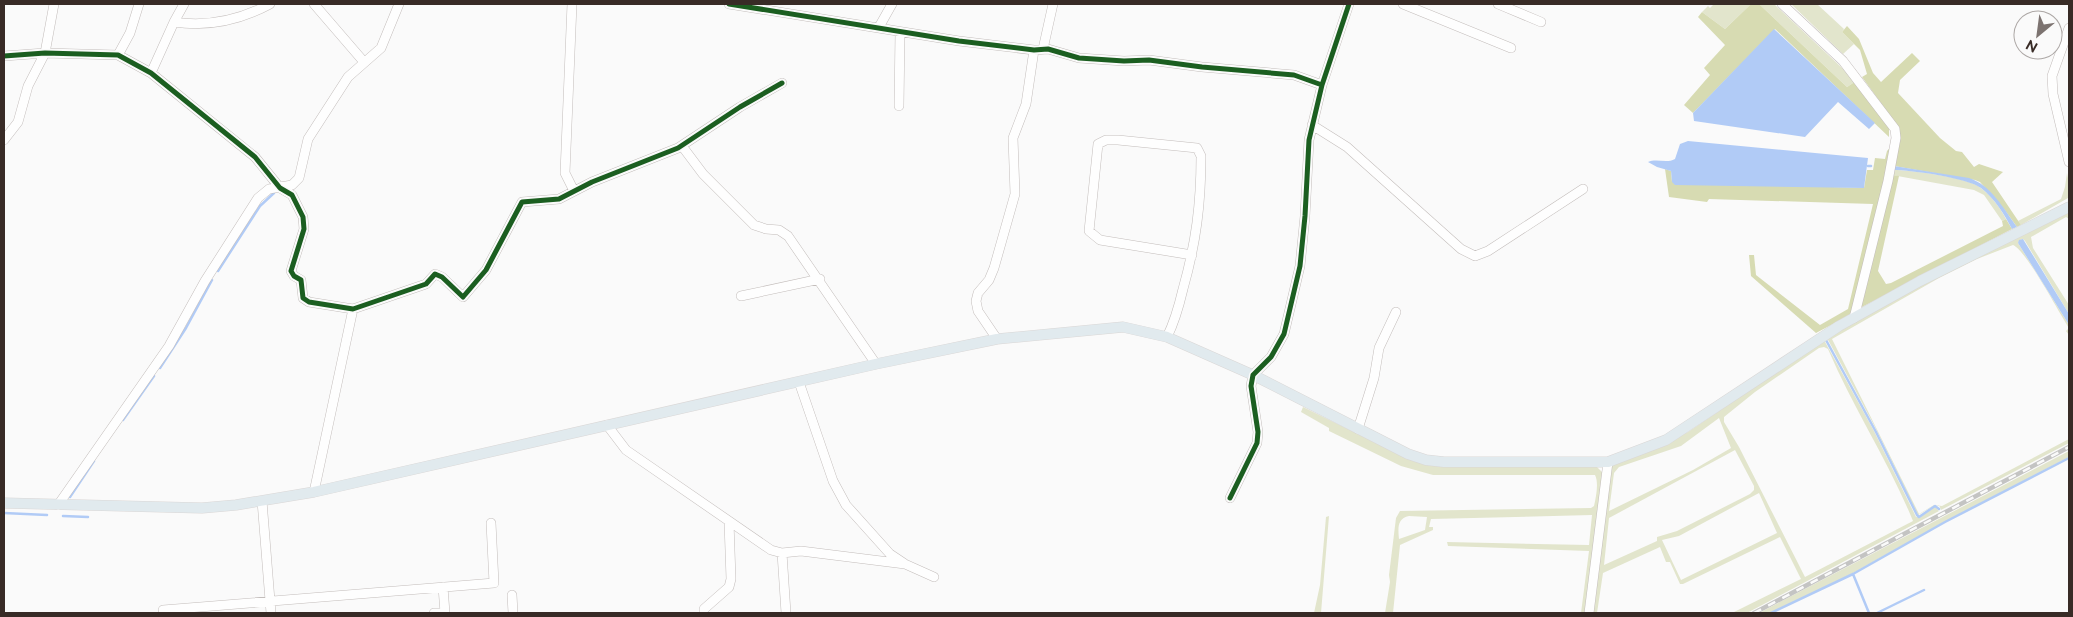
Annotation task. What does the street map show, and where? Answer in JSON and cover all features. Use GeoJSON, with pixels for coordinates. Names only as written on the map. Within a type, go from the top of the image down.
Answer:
{"type":"FeatureCollection","features":[{"type":"Feature","properties":{"kind":"main road"},"geometry":{"type":"LineString","coordinates":[[4,503],[202,508],[262,501],[314,492],[876,364],[997,339],[1124,327],[1167,336],[1253,375],[1408,454],[1426,460],[1462,462],[1608,462],[1666,440],[1854,318],[1920,281],[2069,207]]}},
{"type":"Feature","properties":{"kind":"street"},"geometry":{"type":"LineString","coordinates":[[4,140],[18,122],[28,86],[45,53],[54,4]]}},
{"type":"Feature","properties":{"kind":"street"},"geometry":{"type":"LineString","coordinates":[[118,55],[130,33],[139,4]]}},
{"type":"Feature","properties":{"kind":"street"},"geometry":{"type":"LineString","coordinates":[[151,72],[184,4]]}},
{"type":"Feature","properties":{"kind":"street"},"geometry":{"type":"LineString","coordinates":[[174,22],[208,24],[237,18],[270,4]]}},
{"type":"Feature","properties":{"kind":"street"},"geometry":{"type":"LineString","coordinates":[[314,4],[364,62]]}},
{"type":"Feature","properties":{"kind":"street"},"geometry":{"type":"LineString","coordinates":[[58,505],[169,346],[205,281],[258,198],[269,189],[292,185],[299,178],[308,139],[348,77],[381,48],[398,4]]}},
{"type":"Feature","properties":{"kind":"street"},"geometry":{"type":"LineString","coordinates":[[572,4],[565,173],[574,190]]}},
{"type":"Feature","properties":{"kind":"street"},"geometry":{"type":"LineString","coordinates":[[729,4],[879,27],[900,32],[1038,49],[1079,58],[1117,61],[1149,60],[1202,67],[1294,75],[1322,86]]}},
{"type":"Feature","properties":{"kind":"street"},"geometry":{"type":"LineString","coordinates":[[879,27],[892,4]]}},
{"type":"Feature","properties":{"kind":"street"},"geometry":{"type":"LineString","coordinates":[[997,339],[978,311],[976,301],[978,293],[989,280],[994,268],[1015,194],[1014,138],[1026,104],[1038,49],[1053,4]]}},
{"type":"Feature","properties":{"kind":"street"},"geometry":{"type":"LineString","coordinates":[[1230,498],[1257,443],[1258,432],[1251,386],[1253,375],[1271,357],[1284,334],[1300,266],[1309,140],[1322,86],[1349,4]]}},
{"type":"Feature","properties":{"kind":"street"},"geometry":{"type":"LineString","coordinates":[[1403,4],[1511,48]]}},
{"type":"Feature","properties":{"kind":"street"},"geometry":{"type":"LineString","coordinates":[[1498,4],[1541,22]]}},
{"type":"Feature","properties":{"kind":"street"},"geometry":{"type":"LineString","coordinates":[[1782,4],[1843,61],[1895,129],[1896,138],[1888,181],[1854,318]]}},
{"type":"Feature","properties":{"kind":"street"},"geometry":{"type":"LineString","coordinates":[[2069,28],[2052,76],[2053,94],[2069,162]]}},
{"type":"Feature","properties":{"kind":"street"},"geometry":{"type":"LineString","coordinates":[[899,106],[900,32]]}},
{"type":"Feature","properties":{"kind":"street"},"geometry":{"type":"LineString","coordinates":[[4,56],[45,53],[118,55],[151,72],[255,157],[280,188],[292,195],[303,216],[304,230],[291,271],[301,280],[303,298],[309,302],[353,309],[426,284],[435,274],[442,277],[463,297],[486,270],[522,202],[558,199],[574,190],[682,146],[740,107],[782,83]]}},
{"type":"Feature","properties":{"kind":"street"},"geometry":{"type":"LineString","coordinates":[[1312,125],[1347,147],[1461,248],[1474,256],[1488,251],[1583,189]]}},
{"type":"Feature","properties":{"kind":"street"},"geometry":{"type":"LineString","coordinates":[[1167,336],[1174,323],[1192,255],[1198,229],[1201,156],[1197,148],[1118,140],[1106,140],[1098,144],[1089,231],[1100,240],[1192,255]]}},
{"type":"Feature","properties":{"kind":"street"},"geometry":{"type":"LineString","coordinates":[[682,146],[703,174],[754,225],[766,229],[779,230],[788,236],[820,279],[876,364]]}},
{"type":"Feature","properties":{"kind":"street"},"geometry":{"type":"LineString","coordinates":[[741,296],[820,279]]}},
{"type":"Feature","properties":{"kind":"street"},"geometry":{"type":"LineString","coordinates":[[314,492],[353,309]]}},
{"type":"Feature","properties":{"kind":"street"},"geometry":{"type":"LineString","coordinates":[[1358,429],[1374,378],[1379,348],[1396,312]]}},
{"type":"Feature","properties":{"kind":"street"},"geometry":{"type":"LineString","coordinates":[[799,382],[833,480],[846,505],[890,554],[905,564],[934,577]]}},
{"type":"Feature","properties":{"kind":"street"},"geometry":{"type":"LineString","coordinates":[[607,425],[626,450],[771,550],[782,553],[801,551],[905,564]]}},
{"type":"Feature","properties":{"kind":"street"},"geometry":{"type":"LineString","coordinates":[[1589,613],[1608,462]]}},
{"type":"Feature","properties":{"kind":"street"},"geometry":{"type":"LineString","coordinates":[[262,501],[271,613]]}},
{"type":"Feature","properties":{"kind":"street"},"geometry":{"type":"LineString","coordinates":[[704,613],[704,609],[729,587],[731,579],[729,522]]}},
{"type":"Feature","properties":{"kind":"street"},"geometry":{"type":"LineString","coordinates":[[163,610],[494,583],[491,523]]}},
{"type":"Feature","properties":{"kind":"street"},"geometry":{"type":"LineString","coordinates":[[782,553],[786,613]]}},
{"type":"Feature","properties":{"kind":"street"},"geometry":{"type":"LineString","coordinates":[[434,613],[445,613],[443,587]]}},
{"type":"Feature","properties":{"kind":"street"},"geometry":{"type":"LineString","coordinates":[[512,595],[513,613]]}},
{"type":"Feature","properties":{"kind":"green space"},"geometry":{"type":"Polygon","coordinates":[[[1714,4],[1751,4],[1725,29],[1702,12],[1708,6],[1710,8],[1714,4]]]}},
{"type":"Feature","properties":{"kind":"green space"},"geometry":{"type":"Polygon","coordinates":[[[1751,4],[1759,4],[1847,87],[1856,81],[1889,126],[1889,137],[1775,29],[1693,113],[1684,105],[1710,75],[1704,68],[1725,45],[1698,17],[1702,12],[1725,29],[1751,4]]]}},
{"type":"Feature","properties":{"kind":"green space"},"geometry":{"type":"Polygon","coordinates":[[[1759,4],[1774,4],[1856,81],[1847,87],[1759,4]]]}},
{"type":"Feature","properties":{"kind":"green space"},"geometry":{"type":"Polygon","coordinates":[[[1791,4],[1817,4],[1844,29],[1842,32],[1854,44],[1843,54],[1791,4]]]}},
{"type":"Feature","properties":{"kind":"green space"},"geometry":{"type":"Polygon","coordinates":[[[1847,26],[1859,39],[1873,73],[1881,82],[1912,53],[1920,61],[1900,80],[1898,93],[1940,138],[1956,151],[1962,152],[1974,167],[1979,164],[2003,172],[1992,182],[2021,225],[2017,227],[1980,182],[1894,166],[1899,142],[1899,128],[1862,77],[1867,74],[1860,50],[1842,32],[1847,26]]]}},
{"type":"Feature","properties":{"kind":"green space"},"geometry":{"type":"Polygon","coordinates":[[[1894,143],[1853,311],[1850,315],[1816,333],[1751,276],[1749,255],[1754,255],[1756,275],[1820,325],[1848,309],[1873,204],[1709,199],[1707,202],[1669,197],[1665,169],[1671,171],[1672,182],[1864,188],[1867,170],[1873,170],[1875,158],[1885,159],[1887,151],[1894,143]]]}},
{"type":"Feature","properties":{"kind":"green space"},"geometry":{"type":"Polygon","coordinates":[[[1893,170],[1937,175],[1978,186],[1998,205],[2006,219],[2002,221],[1984,195],[1974,190],[1892,175],[1893,170]]]}},
{"type":"Feature","properties":{"kind":"green space"},"geometry":{"type":"Polygon","coordinates":[[[2067,173],[2069,183],[2068,198],[2021,225],[2018,221],[2061,199],[2067,173]]]}},
{"type":"Feature","properties":{"kind":"green space"},"geometry":{"type":"Polygon","coordinates":[[[1892,175],[1899,176],[1878,271],[1886,284],[2003,226],[2002,221],[2006,219],[2012,229],[1862,307],[1860,306],[1892,175]]]}},
{"type":"Feature","properties":{"kind":"green space"},"geometry":{"type":"Polygon","coordinates":[[[2069,211],[2069,219],[2066,217],[2031,237],[2033,248],[2069,305],[2069,314],[2025,241],[2023,239],[2018,243],[2069,325],[2069,328],[2026,258],[2013,245],[1977,259],[1939,278],[1832,339],[1919,514],[1935,505],[1918,515],[1875,427],[1827,338],[1907,292],[2069,211]]]}},
{"type":"Feature","properties":{"kind":"green space"},"geometry":{"type":"Polygon","coordinates":[[[1824,340],[1874,431],[1916,517],[1920,517],[1935,507],[1939,511],[1747,613],[1732,613],[1801,579],[1780,537],[1683,584],[1680,584],[1670,562],[1666,562],[1660,547],[1603,573],[1597,613],[1592,613],[1610,471],[1613,464],[1688,432],[1824,340]],[[1824,347],[1819,348],[1755,392],[1724,417],[1724,422],[1739,447],[1805,577],[1913,521],[1828,349],[1824,347]],[[1719,418],[1681,446],[1619,467],[1614,473],[1609,511],[1693,470],[1731,448],[1719,418]],[[1735,450],[1609,518],[1604,565],[1657,541],[1657,537],[1677,531],[1750,494],[1754,490],[1754,486],[1735,450]],[[1759,493],[1679,536],[1662,540],[1681,580],[1777,533],[1759,493]]]}},
{"type":"Feature","properties":{"kind":"green space"},"geometry":{"type":"Polygon","coordinates":[[[1303,407],[1372,441],[1448,467],[1596,466],[1602,472],[1603,478],[1587,613],[1581,613],[1589,551],[1448,546],[1447,542],[1589,545],[1592,515],[1431,519],[1429,527],[1433,527],[1433,530],[1400,545],[1393,613],[1385,613],[1396,518],[1400,511],[1591,508],[1594,506],[1596,494],[1597,482],[1595,475],[1433,475],[1401,466],[1329,431],[1329,428],[1301,412],[1303,407]],[[1409,516],[1402,519],[1399,528],[1399,539],[1425,530],[1427,517],[1409,516]]]}},
{"type":"Feature","properties":{"kind":"green space"},"geometry":{"type":"Polygon","coordinates":[[[2069,439],[2069,443],[1941,510],[1939,506],[2069,439]]]}},
{"type":"Feature","properties":{"kind":"green space"},"geometry":{"type":"Polygon","coordinates":[[[2069,451],[2069,457],[1944,522],[1853,573],[1770,613],[1759,613],[2069,451]]]}},
{"type":"Feature","properties":{"kind":"green space"},"geometry":{"type":"Polygon","coordinates":[[[1329,516],[1321,613],[1314,613],[1320,585],[1326,517],[1329,516]]]}},
{"type":"Feature","properties":{"kind":"water"},"geometry":{"type":"Polygon","coordinates":[[[1774,29],[1875,123],[1869,129],[1838,102],[1805,137],[1694,121],[1693,113],[1774,29]]]}},
{"type":"Feature","properties":{"kind":"water"},"geometry":{"type":"Polygon","coordinates":[[[1688,141],[1868,158],[1864,188],[1675,185],[1672,182],[1671,171],[1648,162],[1675,159],[1680,144],[1688,141]]]}},
{"type":"Feature","properties":{"kind":"water"},"geometry":{"type":"Polygon","coordinates":[[[1894,166],[1969,178],[1977,181],[1996,198],[2017,227],[2012,229],[1995,202],[1986,192],[1974,184],[1939,175],[1893,170],[1894,166]]]}},
{"type":"Feature","properties":{"kind":"water"},"geometry":{"type":"Polygon","coordinates":[[[2023,239],[2069,314],[2069,325],[2018,243],[2019,240],[2023,239]]]}},
{"type":"Feature","properties":{"kind":"waterway"},"geometry":{"type":"LineString","coordinates":[[218,271],[260,206],[274,193]]}},
{"type":"Feature","properties":{"kind":"waterway"},"geometry":{"type":"LineString","coordinates":[[160,368],[186,328],[212,280]]}},
{"type":"Feature","properties":{"kind":"waterway"},"geometry":{"type":"LineString","coordinates":[[1826,340],[1876,432],[1917,515],[1919,517],[1935,506],[1939,509]]}},
{"type":"Feature","properties":{"kind":"waterway"},"geometry":{"type":"LineString","coordinates":[[123,420],[154,376]]}},
{"type":"Feature","properties":{"kind":"waterway"},"geometry":{"type":"LineString","coordinates":[[1771,613],[1853,574],[1945,522],[2069,458]]}},
{"type":"Feature","properties":{"kind":"waterway"},"geometry":{"type":"LineString","coordinates":[[70,497],[94,461]]}},
{"type":"Feature","properties":{"kind":"waterway"},"geometry":{"type":"LineString","coordinates":[[4,513],[47,515]]}},
{"type":"Feature","properties":{"kind":"waterway"},"geometry":{"type":"LineString","coordinates":[[63,516],[88,517]]}},
{"type":"Feature","properties":{"kind":"waterway"},"geometry":{"type":"LineString","coordinates":[[1853,574],[1869,613]]}},
{"type":"Feature","properties":{"kind":"waterway"},"geometry":{"type":"LineString","coordinates":[[1877,613],[1924,590]]}},
{"type":"Feature","properties":{"kind":"railway"},"geometry":{"type":"LineString","coordinates":[[1754,613],[2069,447]]}},
{"type":"Feature","properties":{"kind":"cycle path"},"geometry":{"type":"LineString","coordinates":[[729,4],[959,41],[1034,50],[1048,49],[1079,58],[1124,61],[1149,60],[1202,67],[1294,75],[1322,85]]}},
{"type":"Feature","properties":{"kind":"cycle path"},"geometry":{"type":"LineString","coordinates":[[1230,498],[1257,443],[1258,432],[1251,386],[1253,375],[1271,357],[1284,334],[1300,266],[1309,140],[1322,85],[1349,4]]}},
{"type":"Feature","properties":{"kind":"cycle path"},"geometry":{"type":"LineString","coordinates":[[4,56],[45,53],[118,55],[151,73],[255,157],[280,188],[292,195],[303,217],[304,229],[291,271],[294,276],[301,280],[303,298],[309,302],[353,309],[426,284],[435,274],[442,277],[463,297],[486,270],[522,202],[559,199],[592,182],[678,148],[740,107],[782,83]]}}]}
